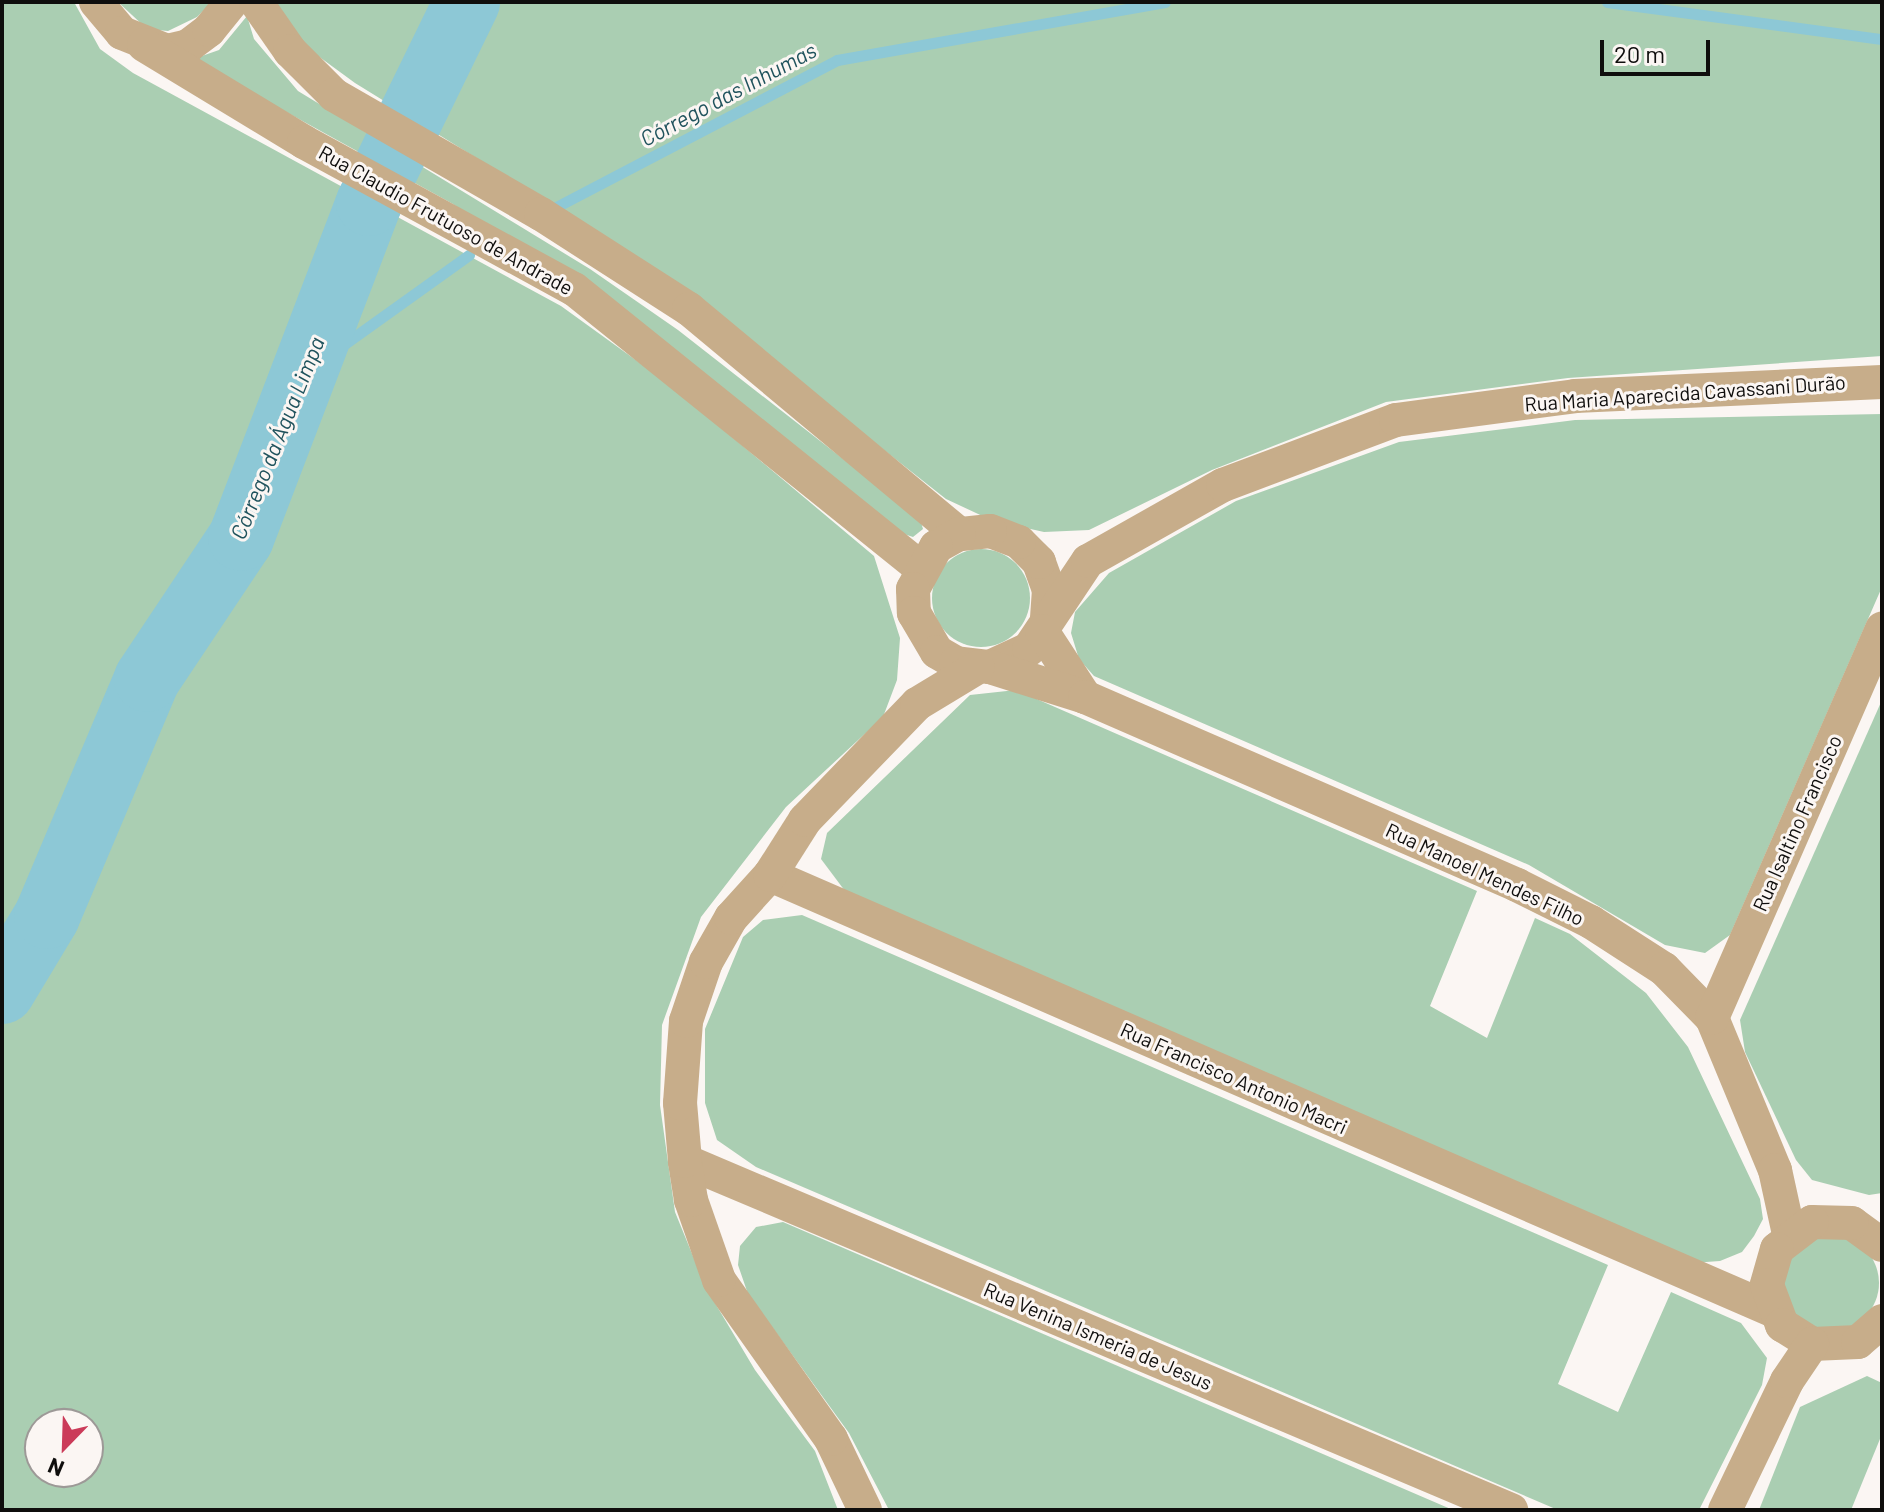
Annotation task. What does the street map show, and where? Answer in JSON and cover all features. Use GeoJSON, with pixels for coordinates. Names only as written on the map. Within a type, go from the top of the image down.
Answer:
{"type":"FeatureCollection","features":[{"type":"Feature","properties":{"kind":"street","name":"Rua Claudio Frutuoso de Andrade"},"geometry":{"type":"LineString","coordinates":[[96,2],[122,33],[321,151],[574,289],[920,567]]}},
{"type":"Feature","properties":{"kind":"street"},"geometry":{"type":"LineString","coordinates":[[144,45],[167,51],[188,46],[232,2]]}},
{"type":"Feature","properties":{"kind":"street"},"geometry":{"type":"LineString","coordinates":[[256,2],[290,51],[347,103],[689,309],[959,534]]}},
{"type":"Feature","properties":{"kind":"street","name":"Rua Maria Aparecida Cavassani Durão"},"geometry":{"type":"LineString","coordinates":[[1044,625],[1088,561],[1223,485],[1396,420],[1575,396],[1882,382]]}},
{"type":"Feature","properties":{"kind":"street"},"geometry":{"type":"LineString","coordinates":[[917,704],[922,635],[913,589],[920,567],[959,534],[990,531],[1088,561]]}},
{"type":"Feature","properties":{"kind":"street"},"geometry":{"type":"LineString","coordinates":[[865,1510],[831,1439],[719,1280],[691,1200],[685,1161],[680,1103],[686,1021],[706,962],[731,918],[770,875],[805,820],[917,704],[984,667],[1011,661],[1044,625],[1049,590],[1039,562],[1019,542]]}},
{"type":"Feature","properties":{"kind":"street"},"geometry":{"type":"LineString","coordinates":[[1044,625],[1085,697]]}},
{"type":"Feature","properties":{"kind":"street","name":"Rua Isaltino Francisco"},"geometry":{"type":"LineString","coordinates":[[1712,1018],[1882,628]]}},
{"type":"Feature","properties":{"kind":"street"},"geometry":{"type":"LineString","coordinates":[[922,635],[956,663],[984,667]]}},
{"type":"Feature","properties":{"kind":"street","name":"Rua Manoel Mendes Filho"},"geometry":{"type":"LineString","coordinates":[[984,667],[1085,697],[1591,922],[1664,969],[1712,1018],[1801,1228]]}},
{"type":"Feature","properties":{"kind":"street","name":"Rua Francisco Antonio Macri"},"geometry":{"type":"LineString","coordinates":[[770,875],[1697,1281],[1770,1298]]}},
{"type":"Feature","properties":{"kind":"street","name":"Rua Venina Ismeria de Jesus"},"geometry":{"type":"LineString","coordinates":[[685,1161],[1511,1510]]}},
{"type":"Feature","properties":{"kind":"street"},"geometry":{"type":"LineString","coordinates":[[1804,1340],[1770,1298],[1769,1266],[1801,1228],[1852,1223],[1882,1245]]}},
{"type":"Feature","properties":{"kind":"street"},"geometry":{"type":"LineString","coordinates":[[1804,1340],[1877,1335]]}},
{"type":"Feature","properties":{"kind":"street"},"geometry":{"type":"LineString","coordinates":[[1725,1510],[1804,1340]]}},
{"type":"Feature","properties":{"kind":"green space"},"geometry":{"type":"Polygon","coordinates":[[[2,2],[74,2],[100,49],[133,73],[561,306],[669,384],[874,556],[900,638],[897,680],[883,717],[786,807],[701,917],[662,1025],[660,1105],[675,1212],[706,1288],[755,1370],[815,1451],[838,1510],[2,1510],[2,2]]]}},
{"type":"Feature","properties":{"kind":"green space"},"geometry":{"type":"Polygon","coordinates":[[[118,2],[212,2],[197,17],[168,31],[147,29],[118,2]]]}},
{"type":"Feature","properties":{"kind":"green space"},"geometry":{"type":"Polygon","coordinates":[[[273,2],[1882,2],[1882,356],[1568,378],[1386,402],[1212,470],[1089,530],[1044,532],[991,520],[946,499],[651,266],[355,83],[299,42],[273,2]]]}},
{"type":"Feature","properties":{"kind":"green space"},"geometry":{"type":"Polygon","coordinates":[[[247,16],[254,39],[298,91],[590,269],[678,330],[920,519],[923,529],[913,537],[901,533],[453,204],[199,64],[199,57],[219,50],[247,16]]]}},
{"type":"Feature","properties":{"kind":"green space"},"geometry":{"type":"Polygon","coordinates":[[[1882,414],[1882,587],[1730,935],[1705,953],[1665,945],[1529,865],[1094,676],[1079,659],[1071,633],[1075,612],[1109,573],[1236,501],[1399,442],[1575,420],[1882,414]]]}},
{"type":"Feature","properties":{"kind":"green space"},"geometry":{"type":"Polygon","coordinates":[[[981,549],[1000,552],[1016,563],[1027,579],[1030,598],[1027,617],[1016,633],[1000,644],[981,647],[962,644],[946,633],[935,617],[932,598],[935,579],[946,563],[962,552],[981,549]]]}},
{"type":"Feature","properties":{"kind":"green space"},"geometry":{"type":"Polygon","coordinates":[[[1016,690],[1477,891],[1430,1006],[1487,1038],[1535,918],[1570,934],[1646,993],[1688,1047],[1760,1199],[1763,1219],[1742,1252],[1720,1261],[1692,1263],[845,891],[821,859],[827,833],[970,695],[1016,690]]]}},
{"type":"Feature","properties":{"kind":"green space"},"geometry":{"type":"Polygon","coordinates":[[[1882,700],[1882,1193],[1869,1195],[1812,1180],[1796,1160],[1745,1052],[1740,1020],[1882,700]]]}},
{"type":"Feature","properties":{"kind":"green space"},"geometry":{"type":"Polygon","coordinates":[[[802,915],[1608,1265],[1558,1384],[1618,1412],[1671,1292],[1741,1323],[1767,1358],[1762,1385],[1699,1510],[1558,1510],[756,1167],[717,1140],[705,1103],[705,1029],[743,937],[763,920],[802,915]]]}},
{"type":"Feature","properties":{"kind":"green space"},"geometry":{"type":"Polygon","coordinates":[[[783,1222],[1453,1510],[889,1510],[849,1433],[748,1294],[738,1265],[740,1246],[756,1227],[783,1222]]]}},
{"type":"Feature","properties":{"kind":"green space"},"geometry":{"type":"Polygon","coordinates":[[[1831,1235],[1849,1239],[1865,1249],[1875,1265],[1879,1283],[1875,1301],[1865,1317],[1849,1327],[1831,1331],[1813,1327],[1797,1317],[1787,1301],[1783,1283],[1787,1265],[1797,1249],[1813,1239],[1831,1235]]]}},
{"type":"Feature","properties":{"kind":"green space"},"geometry":{"type":"Polygon","coordinates":[[[1867,1376],[1882,1383],[1882,1434],[1851,1510],[1759,1510],[1800,1407],[1867,1376]]]}},
{"type":"Feature","properties":{"kind":"waterway","name":"Córrego da Água Limpa"},"geometry":{"type":"LineString","coordinates":[[2,991],[47,916],[147,679],[241,538],[369,203],[467,2]]}},
{"type":"Feature","properties":{"kind":"waterway","name":"Córrego das Inhumas"},"geometry":{"type":"LineString","coordinates":[[556,207],[837,60],[1165,2]]}},
{"type":"Feature","properties":{"kind":"waterway","name":"Córrego das Inhumas"},"geometry":{"type":"LineString","coordinates":[[1607,2],[1882,39]]}},
{"type":"Feature","properties":{"kind":"waterway","name":"Córrego das Inhumas"},"geometry":{"type":"LineString","coordinates":[[304,373],[469,255]]}}]}
